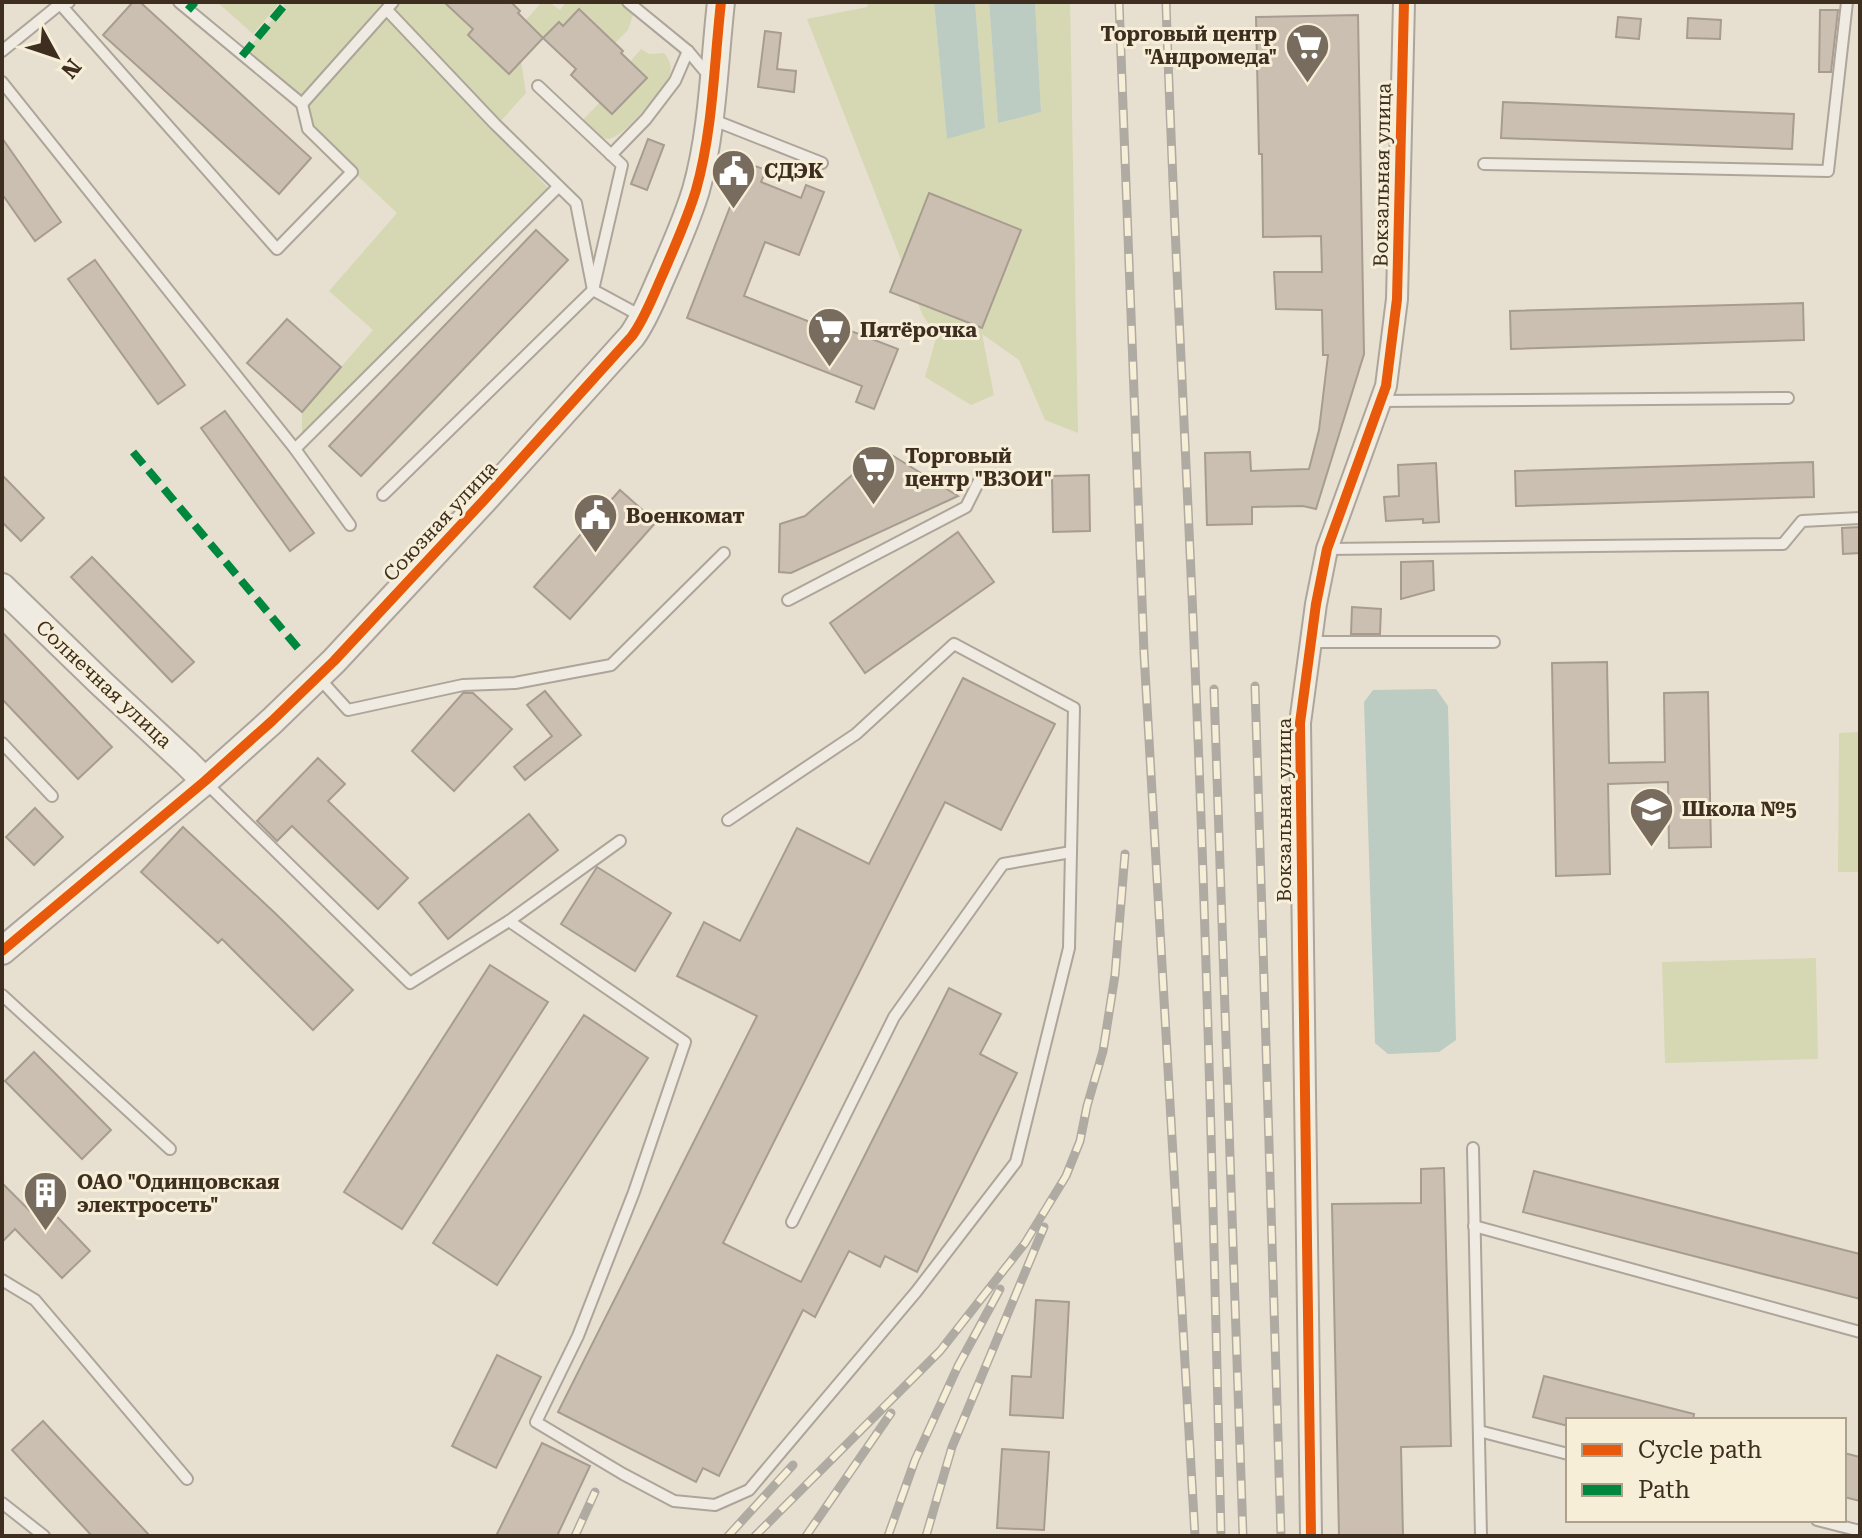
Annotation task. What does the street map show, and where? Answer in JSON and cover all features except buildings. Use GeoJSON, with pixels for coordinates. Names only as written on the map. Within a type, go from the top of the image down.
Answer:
{"type":"FeatureCollection","features":[{"type":"Feature","properties":{"kind":"street","name":"Союзная улица"},"geometry":{"type":"LineString","coordinates":[[2,951],[205,781],[317,677],[485,499],[632,336],[644,317],[696,191],[709,118],[721,2]]}},
{"type":"Feature","properties":{"kind":"street","name":"Вокзальная улица"},"geometry":{"type":"LineString","coordinates":[[1311,1536],[1300,723],[1327,549],[1386,386],[1397,299],[1404,2]]}},
{"type":"Feature","properties":{"kind":"street","name":"Солнечная улица"},"geometry":{"type":"LineString","coordinates":[[2,587],[205,781]]}},
{"type":"Feature","properties":{"kind":"lane"},"geometry":{"type":"LineString","coordinates":[[2,51],[65,3],[277,249],[352,172],[308,129],[302,104],[179,2]]}},
{"type":"Feature","properties":{"kind":"lane"},"geometry":{"type":"LineString","coordinates":[[628,2],[688,51],[713,81]]}},
{"type":"Feature","properties":{"kind":"lane"},"geometry":{"type":"LineString","coordinates":[[1484,164],[1828,171],[1847,2]]}},
{"type":"Feature","properties":{"kind":"lane"},"geometry":{"type":"LineString","coordinates":[[302,104],[390,6],[576,203],[593,290]]}},
{"type":"Feature","properties":{"kind":"lane"},"geometry":{"type":"LineString","coordinates":[[611,155],[646,119],[675,81],[688,51]]}},
{"type":"Feature","properties":{"kind":"lane"},"geometry":{"type":"LineString","coordinates":[[2,82],[295,449],[350,525]]}},
{"type":"Feature","properties":{"kind":"lane"},"geometry":{"type":"LineString","coordinates":[[383,495],[593,290],[622,165],[538,86]]}},
{"type":"Feature","properties":{"kind":"lane"},"geometry":{"type":"LineString","coordinates":[[709,118],[822,163]]}},
{"type":"Feature","properties":{"kind":"lane"},"geometry":{"type":"LineString","coordinates":[[295,449],[558,187]]}},
{"type":"Feature","properties":{"kind":"lane"},"geometry":{"type":"LineString","coordinates":[[593,290],[644,317]]}},
{"type":"Feature","properties":{"kind":"lane"},"geometry":{"type":"LineString","coordinates":[[1380,401],[1788,398]]}},
{"type":"Feature","properties":{"kind":"lane"},"geometry":{"type":"LineString","coordinates":[[788,600],[966,507],[981,477]]}},
{"type":"Feature","properties":{"kind":"lane"},"geometry":{"type":"LineString","coordinates":[[1327,549],[1783,544],[1802,521],[1860,518]]}},
{"type":"Feature","properties":{"kind":"lane"},"geometry":{"type":"LineString","coordinates":[[317,677],[348,710],[463,685],[515,683],[611,665],[724,553]]}},
{"type":"Feature","properties":{"kind":"lane"},"geometry":{"type":"LineString","coordinates":[[1311,642],[1494,642]]}},
{"type":"Feature","properties":{"kind":"lane"},"geometry":{"type":"LineString","coordinates":[[509,921],[685,1042],[634,1192],[578,1336],[536,1422],[674,1501],[715,1505],[749,1490],[916,1292],[1016,1162],[1069,948],[1074,708],[954,644],[856,734],[728,820]]}},
{"type":"Feature","properties":{"kind":"lane"},"geometry":{"type":"LineString","coordinates":[[2,743],[52,796]]}},
{"type":"Feature","properties":{"kind":"lane"},"geometry":{"type":"LineString","coordinates":[[205,781],[410,983],[509,921],[620,841]]}},
{"type":"Feature","properties":{"kind":"lane"},"geometry":{"type":"LineString","coordinates":[[792,1222],[894,1017],[1003,864],[1071,852]]}},
{"type":"Feature","properties":{"kind":"lane"},"geometry":{"type":"LineString","coordinates":[[2,995],[170,1149]]}},
{"type":"Feature","properties":{"kind":"lane"},"geometry":{"type":"LineString","coordinates":[[1473,1148],[1481,1536]]}},
{"type":"Feature","properties":{"kind":"lane"},"geometry":{"type":"LineString","coordinates":[[1474,1226],[1860,1332]]}},
{"type":"Feature","properties":{"kind":"lane"},"geometry":{"type":"LineString","coordinates":[[2,1280],[35,1300],[187,1479]]}},
{"type":"Feature","properties":{"kind":"lane"},"geometry":{"type":"LineString","coordinates":[[1479,1431],[1566,1453]]}},
{"type":"Feature","properties":{"kind":"lane"},"geometry":{"type":"LineString","coordinates":[[2,1503],[44,1536]]}},
{"type":"Feature","properties":{"kind":"lane"},"geometry":{"type":"LineString","coordinates":[[1825,1522],[1860,1531]]}},
{"type":"Feature","properties":{"kind":"green space"},"geometry":{"type":"Polygon","coordinates":[[[217,2],[274,2],[278,5],[253,34],[217,2]]]}},
{"type":"Feature","properties":{"kind":"green space"},"geometry":{"type":"Polygon","coordinates":[[[287,2],[444,2],[473,29],[468,35],[509,74],[521,61],[526,93],[499,123],[406,31],[548,188],[302,443],[302,412],[373,330],[329,291],[397,213],[308,129],[302,104],[242,56],[287,2]]]}},
{"type":"Feature","properties":{"kind":"green space"},"geometry":{"type":"Polygon","coordinates":[[[542,2],[549,2],[560,10],[566,2],[621,2],[634,12],[628,30],[615,43],[580,9],[563,26],[559,22],[543,38],[525,21],[542,2]]]}},
{"type":"Feature","properties":{"kind":"green space"},"geometry":{"type":"Polygon","coordinates":[[[868,2],[934,2],[947,138],[985,128],[975,2],[989,2],[998,122],[1041,112],[1035,2],[1070,2],[1078,433],[1045,420],[1019,360],[982,334],[994,395],[971,405],[925,377],[937,335],[923,316],[807,19],[867,7],[868,2]]]}},
{"type":"Feature","properties":{"kind":"green space"},"geometry":{"type":"Polygon","coordinates":[[[641,49],[649,54],[664,53],[670,66],[668,81],[623,131],[608,139],[600,137],[581,122],[600,102],[613,113],[646,78],[630,62],[641,49]]]}},
{"type":"Feature","properties":{"kind":"green space"},"geometry":{"type":"Polygon","coordinates":[[[1860,732],[1860,872],[1838,872],[1839,733],[1860,732]]]}},
{"type":"Feature","properties":{"kind":"green space"},"geometry":{"type":"Polygon","coordinates":[[[1816,958],[1818,1059],[1665,1063],[1662,962],[1816,958]]]}},
{"type":"Feature","properties":{"kind":"shaded area"},"geometry":{"type":"Polygon","coordinates":[[[934,2],[975,2],[985,128],[947,139],[934,2]]]}},
{"type":"Feature","properties":{"kind":"shaded area"},"geometry":{"type":"Polygon","coordinates":[[[989,2],[1035,2],[1041,112],[998,123],[989,2]]]}},
{"type":"Feature","properties":{"kind":"shaded area"},"geometry":{"type":"Polygon","coordinates":[[[1436,689],[1448,706],[1456,1040],[1439,1052],[1388,1054],[1375,1043],[1364,702],[1373,690],[1436,689]]]}},
{"type":"Feature","properties":{"kind":"railway"},"geometry":{"type":"LineString","coordinates":[[1119,2],[1144,653],[1195,1536]]}},
{"type":"Feature","properties":{"kind":"railway"},"geometry":{"type":"LineString","coordinates":[[1166,2],[1203,866],[1221,1536]]}},
{"type":"Feature","properties":{"kind":"railway"},"geometry":{"type":"LineString","coordinates":[[1255,686],[1281,1536]]}},
{"type":"Feature","properties":{"kind":"railway"},"geometry":{"type":"LineString","coordinates":[[1214,689],[1243,1536]]}},
{"type":"Feature","properties":{"kind":"railway"},"geometry":{"type":"LineString","coordinates":[[755,1536],[940,1351],[1025,1243],[1066,1176],[1080,1141],[1103,1051],[1115,975],[1125,854]]}},
{"type":"Feature","properties":{"kind":"railway"},"geometry":{"type":"LineString","coordinates":[[926,1536],[952,1447],[1044,1227]]}},
{"type":"Feature","properties":{"kind":"railway"},"geometry":{"type":"LineString","coordinates":[[888,1536],[915,1460],[958,1366],[1000,1289]]}},
{"type":"Feature","properties":{"kind":"railway"},"geometry":{"type":"LineString","coordinates":[[806,1536],[891,1413]]}},
{"type":"Feature","properties":{"kind":"railway"},"geometry":{"type":"LineString","coordinates":[[728,1536],[793,1465]]}},
{"type":"Feature","properties":{"kind":"railway"},"geometry":{"type":"LineString","coordinates":[[575,1536],[595,1492]]}},
{"type":"Feature","properties":{"kind":"marked path"},"geometry":{"type":"LineString","coordinates":[[188,10],[195,2]]}},
{"type":"Feature","properties":{"kind":"marked path"},"geometry":{"type":"LineString","coordinates":[[242,56],[287,2]]}},
{"type":"Feature","properties":{"kind":"marked path"},"geometry":{"type":"LineString","coordinates":[[133,452],[298,648]]}},
{"type":"Feature","properties":{"kind":"cycle path"},"geometry":{"type":"LineString","coordinates":[[2,951],[205,781],[334,661],[632,336],[652,299],[696,190],[710,120],[721,2]]}},
{"type":"Feature","properties":{"kind":"cycle path"},"geometry":{"type":"LineString","coordinates":[[1311,1536],[1300,723],[1316,604],[1327,549],[1386,386],[1397,299],[1404,2]]}},
{"type":"Feature","properties":{"kind":"place","name":"Торговый центр \"Андромеда\""},"geometry":{"type":"Point","coordinates":[1308,85]}},
{"type":"Feature","properties":{"kind":"place","name":"СДЭК"},"geometry":{"type":"Point","coordinates":[733,210]}},
{"type":"Feature","properties":{"kind":"place","name":"Пятёрочка"},"geometry":{"type":"Point","coordinates":[829,369]}},
{"type":"Feature","properties":{"kind":"place","name":"Торговый центр \"ВЗОИ\""},"geometry":{"type":"Point","coordinates":[874,507]}},
{"type":"Feature","properties":{"kind":"place","name":"Военкомат"},"geometry":{"type":"Point","coordinates":[595,555]}},
{"type":"Feature","properties":{"kind":"place","name":"Школа №5"},"geometry":{"type":"Point","coordinates":[1651,848]}},
{"type":"Feature","properties":{"kind":"place","name":"ОАО \"Одинцовская электросеть\""},"geometry":{"type":"Point","coordinates":[46,1233]}}]}
